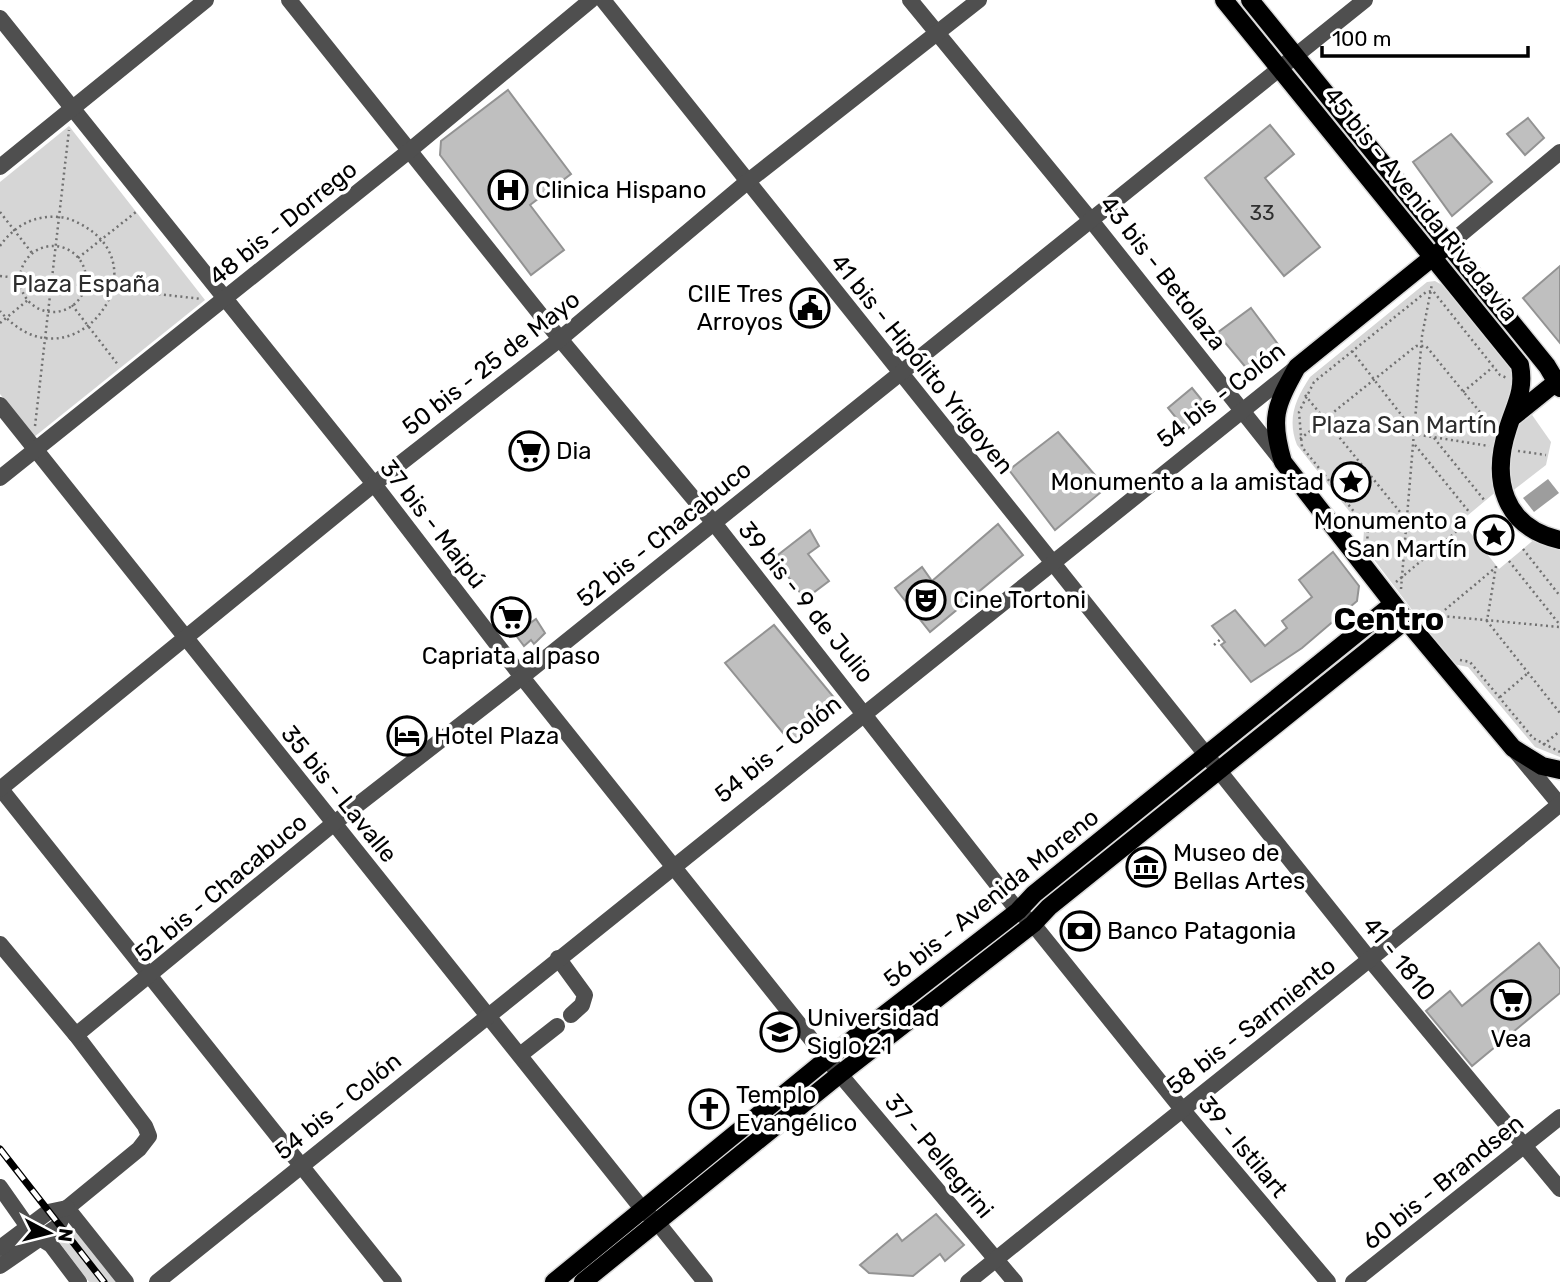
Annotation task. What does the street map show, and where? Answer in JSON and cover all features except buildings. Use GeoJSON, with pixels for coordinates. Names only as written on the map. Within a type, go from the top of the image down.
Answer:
{"type":"FeatureCollection","features":[{"type":"Feature","properties":{"kind":"main road","name":"45 bis - Avenida Rivadavia"},"geometry":{"type":"LineString","coordinates":[[1224,0],[1520,365],[1522,393],[1505,439],[1502,483],[1507,503],[1516,516],[1541,535],[1560,540]]}},
{"type":"Feature","properties":{"kind":"main road","name":"45 bis - Avenida Rivadavia"},"geometry":{"type":"LineString","coordinates":[[1250,0],[1449,244],[1558,383]]}},
{"type":"Feature","properties":{"kind":"main road","name":"54 bis - Colón"},"geometry":{"type":"LineString","coordinates":[[1297,367],[1449,244]]}},
{"type":"Feature","properties":{"kind":"main road"},"geometry":{"type":"LineString","coordinates":[[1283,462],[1274,431],[1276,412],[1297,367]]}},
{"type":"Feature","properties":{"kind":"main road"},"geometry":{"type":"LineString","coordinates":[[1514,416],[1558,383]]}},
{"type":"Feature","properties":{"kind":"main road","name":"43 bis - Betolaza"},"geometry":{"type":"LineString","coordinates":[[1283,462],[1406,606],[1513,748],[1542,766],[1560,770]]}},
{"type":"Feature","properties":{"kind":"main road","name":"56 bis - Avenida Moreno"},"geometry":{"type":"LineString","coordinates":[[583,1282],[650,1216],[827,1059],[1018,911],[1034,894],[1208,755],[1406,606]]}},
{"type":"Feature","properties":{"kind":"main road","name":"56 bis - Avenida Moreno"},"geometry":{"type":"LineString","coordinates":[[554,1282],[650,1216],[840,1074],[1033,924],[1049,907],[1218,771],[1406,606]]}},
{"type":"Feature","properties":{"kind":"street"},"geometry":{"type":"LineString","coordinates":[[0,167],[206,0]]}},
{"type":"Feature","properties":{"kind":"street","name":"39 bis - 9 de Julio"},"geometry":{"type":"LineString","coordinates":[[289,0],[561,339],[714,523],[1018,911]]}},
{"type":"Feature","properties":{"kind":"street","name":"48 bis - Dorrego"},"geometry":{"type":"LineString","coordinates":[[0,478],[35,443],[225,298],[409,151],[591,0]]}},
{"type":"Feature","properties":{"kind":"street","name":"41 bis - Hipólito Yrigoyen"},"geometry":{"type":"LineString","coordinates":[[603,0],[1208,755]]}},
{"type":"Feature","properties":{"kind":"street","name":"43 bis - Betolaza"},"geometry":{"type":"LineString","coordinates":[[910,0],[1090,219],[1283,462]]}},
{"type":"Feature","properties":{"kind":"street","name":"50 bis - 25 de Mayo"},"geometry":{"type":"LineString","coordinates":[[0,789],[374,484],[561,339],[747,182],[979,0]]}},
{"type":"Feature","properties":{"kind":"street","name":"52 bis - Chacabuco"},"geometry":{"type":"LineString","coordinates":[[76,1035],[151,976],[332,824],[522,677],[1365,0]]}},
{"type":"Feature","properties":{"kind":"street","name":"37 bis - Maipú"},"geometry":{"type":"LineString","coordinates":[[0,18],[374,484],[522,677],[674,864],[827,1059]]}},
{"type":"Feature","properties":{"kind":"street"},"geometry":{"type":"LineString","coordinates":[[1449,244],[1560,152]]}},
{"type":"Feature","properties":{"kind":"street","name":"54 bis - Colón"},"geometry":{"type":"LineString","coordinates":[[157,1282],[674,864],[1297,367]]}},
{"type":"Feature","properties":{"kind":"street","name":"35 bis - Lavalle"},"geometry":{"type":"LineString","coordinates":[[0,405],[35,443],[332,824],[705,1282]]}},
{"type":"Feature","properties":{"kind":"street"},"geometry":{"type":"LineString","coordinates":[[1513,748],[1560,805]]}},
{"type":"Feature","properties":{"kind":"street","name":"41 - 1810"},"geometry":{"type":"LineString","coordinates":[[1208,755],[1371,961],[1560,1189]]}},
{"type":"Feature","properties":{"kind":"street"},"geometry":{"type":"LineString","coordinates":[[0,789],[394,1282]]}},
{"type":"Feature","properties":{"kind":"street","name":"58 bis - Sarmiento"},"geometry":{"type":"LineString","coordinates":[[968,1282],[1181,1108],[1371,961],[1560,805]]}},
{"type":"Feature","properties":{"kind":"street","name":"39 - Istilart"},"geometry":{"type":"LineString","coordinates":[[1018,911],[1033,924],[1181,1108],[1328,1282]]}},
{"type":"Feature","properties":{"kind":"street"},"geometry":{"type":"LineString","coordinates":[[0,944],[76,1035],[145,1126],[149,1136],[139,1149],[67,1208],[58,1226],[0,1266]]}},
{"type":"Feature","properties":{"kind":"street"},"geometry":{"type":"LineString","coordinates":[[558,958],[585,995],[582,1005],[571,1015]]}},
{"type":"Feature","properties":{"kind":"street"},"geometry":{"type":"LineString","coordinates":[[520,1055],[557,1026]]}},
{"type":"Feature","properties":{"kind":"street","name":"37 - Pellegrini"},"geometry":{"type":"LineString","coordinates":[[827,1059],[1015,1282]]}},
{"type":"Feature","properties":{"kind":"street","name":"60 bis - Brandsen"},"geometry":{"type":"LineString","coordinates":[[1353,1282],[1560,1117]]}},
{"type":"Feature","properties":{"kind":"street"},"geometry":{"type":"LineString","coordinates":[[0,1187],[28,1227],[51,1245],[79,1282]]}},
{"type":"Feature","properties":{"kind":"street"},"geometry":{"type":"LineString","coordinates":[[0,1248],[48,1212],[67,1208]]}},
{"type":"Feature","properties":{"kind":"street"},"geometry":{"type":"LineString","coordinates":[[67,1208],[126,1282]]}},
{"type":"Feature","properties":{"kind":"path"},"geometry":{"type":"LineString","coordinates":[[60,134],[69,126]]}},
{"type":"Feature","properties":{"kind":"path"},"geometry":{"type":"LineString","coordinates":[[69,126],[78,137]]}},
{"type":"Feature","properties":{"kind":"path"},"geometry":{"type":"LineString","coordinates":[[35,443],[69,126]]}},
{"type":"Feature","properties":{"kind":"path"},"geometry":{"type":"LineString","coordinates":[[78,258],[137,212],[135,209]]}},
{"type":"Feature","properties":{"kind":"path"},"geometry":{"type":"LineString","coordinates":[[0,212],[32,253]]}},
{"type":"Feature","properties":{"kind":"path"},"geometry":{"type":"LineString","coordinates":[[0,246],[14,230],[43,217],[59,217],[81,224],[100,240],[108,253],[113,273],[112,289],[103,312],[90,327],[71,337],[45,339],[30,336],[0,311]]}},
{"type":"Feature","properties":{"kind":"path"},"geometry":{"type":"LineString","coordinates":[[56,246],[65,248],[78,258],[85,272],[85,286],[72,305],[57,311],[48,311],[36,307],[28,300],[20,278],[26,260],[32,253],[43,247],[56,246]]}},
{"type":"Feature","properties":{"kind":"path"},"geometry":{"type":"LineString","coordinates":[[0,276],[205,300]]}},
{"type":"Feature","properties":{"kind":"path"},"geometry":{"type":"LineString","coordinates":[[1406,606],[1403,577],[1422,346],[1432,284]]}},
{"type":"Feature","properties":{"kind":"path"},"geometry":{"type":"LineString","coordinates":[[197,289],[205,300]]}},
{"type":"Feature","properties":{"kind":"path"},"geometry":{"type":"LineString","coordinates":[[1367,544],[1368,529],[1302,447],[1299,412],[1305,395],[1314,382],[1430,291]]}},
{"type":"Feature","properties":{"kind":"path"},"geometry":{"type":"LineString","coordinates":[[1430,291],[1433,291],[1493,367],[1510,383]]}},
{"type":"Feature","properties":{"kind":"path"},"geometry":{"type":"LineString","coordinates":[[0,323],[28,300]]}},
{"type":"Feature","properties":{"kind":"path"},"geometry":{"type":"LineString","coordinates":[[195,308],[205,300]]}},
{"type":"Feature","properties":{"kind":"path"},"geometry":{"type":"LineString","coordinates":[[72,305],[121,367],[117,370]]}},
{"type":"Feature","properties":{"kind":"path"},"geometry":{"type":"LineString","coordinates":[[1300,439],[1416,346],[1426,346],[1498,434],[1498,430]]}},
{"type":"Feature","properties":{"kind":"path"},"geometry":{"type":"LineString","coordinates":[[1352,351],[1416,434]]}},
{"type":"Feature","properties":{"kind":"path"},"geometry":{"type":"LineString","coordinates":[[1463,391],[1493,367]]}},
{"type":"Feature","properties":{"kind":"path"},"geometry":{"type":"LineString","coordinates":[[1305,395],[1409,523],[1464,526],[1396,582]]}},
{"type":"Feature","properties":{"kind":"path"},"geometry":{"type":"LineString","coordinates":[[1325,419],[1496,447]]}},
{"type":"Feature","properties":{"kind":"path"},"geometry":{"type":"LineString","coordinates":[[1433,437],[1485,501]]}},
{"type":"Feature","properties":{"kind":"path"},"geometry":{"type":"LineString","coordinates":[[1415,444],[1470,513]]}},
{"type":"Feature","properties":{"kind":"path"},"geometry":{"type":"LineString","coordinates":[[1508,449],[1546,455]]}},
{"type":"Feature","properties":{"kind":"path"},"geometry":{"type":"LineString","coordinates":[[1341,495],[1368,472]]}},
{"type":"Feature","properties":{"kind":"path"},"geometry":{"type":"LineString","coordinates":[[1523,549],[1560,596]]}},
{"type":"Feature","properties":{"kind":"path"},"geometry":{"type":"LineString","coordinates":[[1508,561],[1560,626]]}},
{"type":"Feature","properties":{"kind":"path"},"geometry":{"type":"LineString","coordinates":[[1428,624],[1496,566],[1487,621],[1560,713]]}},
{"type":"Feature","properties":{"kind":"path"},"geometry":{"type":"LineString","coordinates":[[1389,573],[1396,582],[1406,606],[1428,624],[1434,633]]}},
{"type":"Feature","properties":{"kind":"path"},"geometry":{"type":"LineString","coordinates":[[1406,606],[1437,616],[1560,626]]}},
{"type":"Feature","properties":{"kind":"path"},"geometry":{"type":"LineString","coordinates":[[1214,645],[1222,638]]}},
{"type":"Feature","properties":{"kind":"path"},"geometry":{"type":"LineString","coordinates":[[1454,659],[1470,662],[1542,745],[1560,752]]}},
{"type":"Feature","properties":{"kind":"path"},"geometry":{"type":"LineString","coordinates":[[1500,697],[1528,673]]}},
{"type":"Feature","properties":{"kind":"path"},"geometry":{"type":"LineString","coordinates":[[1542,745],[1560,731]]}},
{"type":"Feature","properties":{"kind":"green space"},"geometry":{"type":"Polygon","coordinates":[[[1303,77],[1427,231],[1423,235],[1298,80],[1303,77]]]}},
{"type":"Feature","properties":{"kind":"green space","name":"Plaza España"},"geometry":{"type":"Polygon","coordinates":[[[69,126],[205,300],[34,437],[0,394],[0,182],[69,126]]]}},
{"type":"Feature","properties":{"kind":"green space","name":"Plaza San Martín"},"geometry":{"type":"Polygon","coordinates":[[[1435,281],[1444,286],[1513,372],[1514,383],[1498,490],[1461,521],[1499,569],[1536,538],[1560,546],[1560,757],[1535,747],[1468,667],[1453,664],[1363,545],[1364,530],[1297,445],[1294,436],[1294,410],[1310,377],[1427,282],[1435,281]]]}},
{"type":"Feature","properties":{"kind":"green space"},"geometry":{"type":"Polygon","coordinates":[[[1530,412],[1551,442],[1546,465],[1511,492],[1509,460],[1512,439],[1522,420],[1530,412]]]}},
{"type":"Feature","properties":{"kind":"green space"},"geometry":{"type":"Polygon","coordinates":[[[67,1231],[78,1232],[117,1282],[89,1282],[59,1242],[67,1231]]]}},
{"type":"Feature","properties":{"kind":"shaded area"},"geometry":{"type":"Polygon","coordinates":[[[1548,479],[1559,493],[1534,512],[1523,498],[1548,479]]]}},
{"type":"Feature","properties":{"kind":"railway"},"geometry":{"type":"LineString","coordinates":[[0,1149],[104,1282]]}},
{"type":"Feature","properties":{"kind":"place","name":"Clinica Hispano"},"geometry":{"type":"Point","coordinates":[508,190]}},
{"type":"Feature","properties":{"kind":"place","name":"CIIE Tres Arroyos"},"geometry":{"type":"Point","coordinates":[810,308]}},
{"type":"Feature","properties":{"kind":"place","name":"Dia"},"geometry":{"type":"Point","coordinates":[529,451]}},
{"type":"Feature","properties":{"kind":"place","name":"Monumento a la amistad"},"geometry":{"type":"Point","coordinates":[1351,482]}},
{"type":"Feature","properties":{"kind":"place","name":"Monumento a San Martín"},"geometry":{"type":"Point","coordinates":[1494,535]}},
{"type":"Feature","properties":{"kind":"place","name":"Cine Tortoni"},"geometry":{"type":"Point","coordinates":[926,600]}},
{"type":"Feature","properties":{"kind":"place","name":"Capriata al paso"},"geometry":{"type":"Point","coordinates":[511,617]}},
{"type":"Feature","properties":{"kind":"place","name":"Hotel Plaza"},"geometry":{"type":"Point","coordinates":[407,736]}},
{"type":"Feature","properties":{"kind":"place","name":"Museo de Bellas Artes"},"geometry":{"type":"Point","coordinates":[1146,867]}},
{"type":"Feature","properties":{"kind":"place","name":"Banco Patagonia"},"geometry":{"type":"Point","coordinates":[1080,931]}},
{"type":"Feature","properties":{"kind":"place","name":"Vea"},"geometry":{"type":"Point","coordinates":[1511,1000]}},
{"type":"Feature","properties":{"kind":"place","name":"Universidad Siglo 21"},"geometry":{"type":"Point","coordinates":[780,1032]}},
{"type":"Feature","properties":{"kind":"place","name":"Templo Evangélico"},"geometry":{"type":"Point","coordinates":[709,1109]}},
{"type":"Feature","properties":{"kind":"district","name":"Centro"},"geometry":{"type":"Point","coordinates":[1389,619]}}]}
